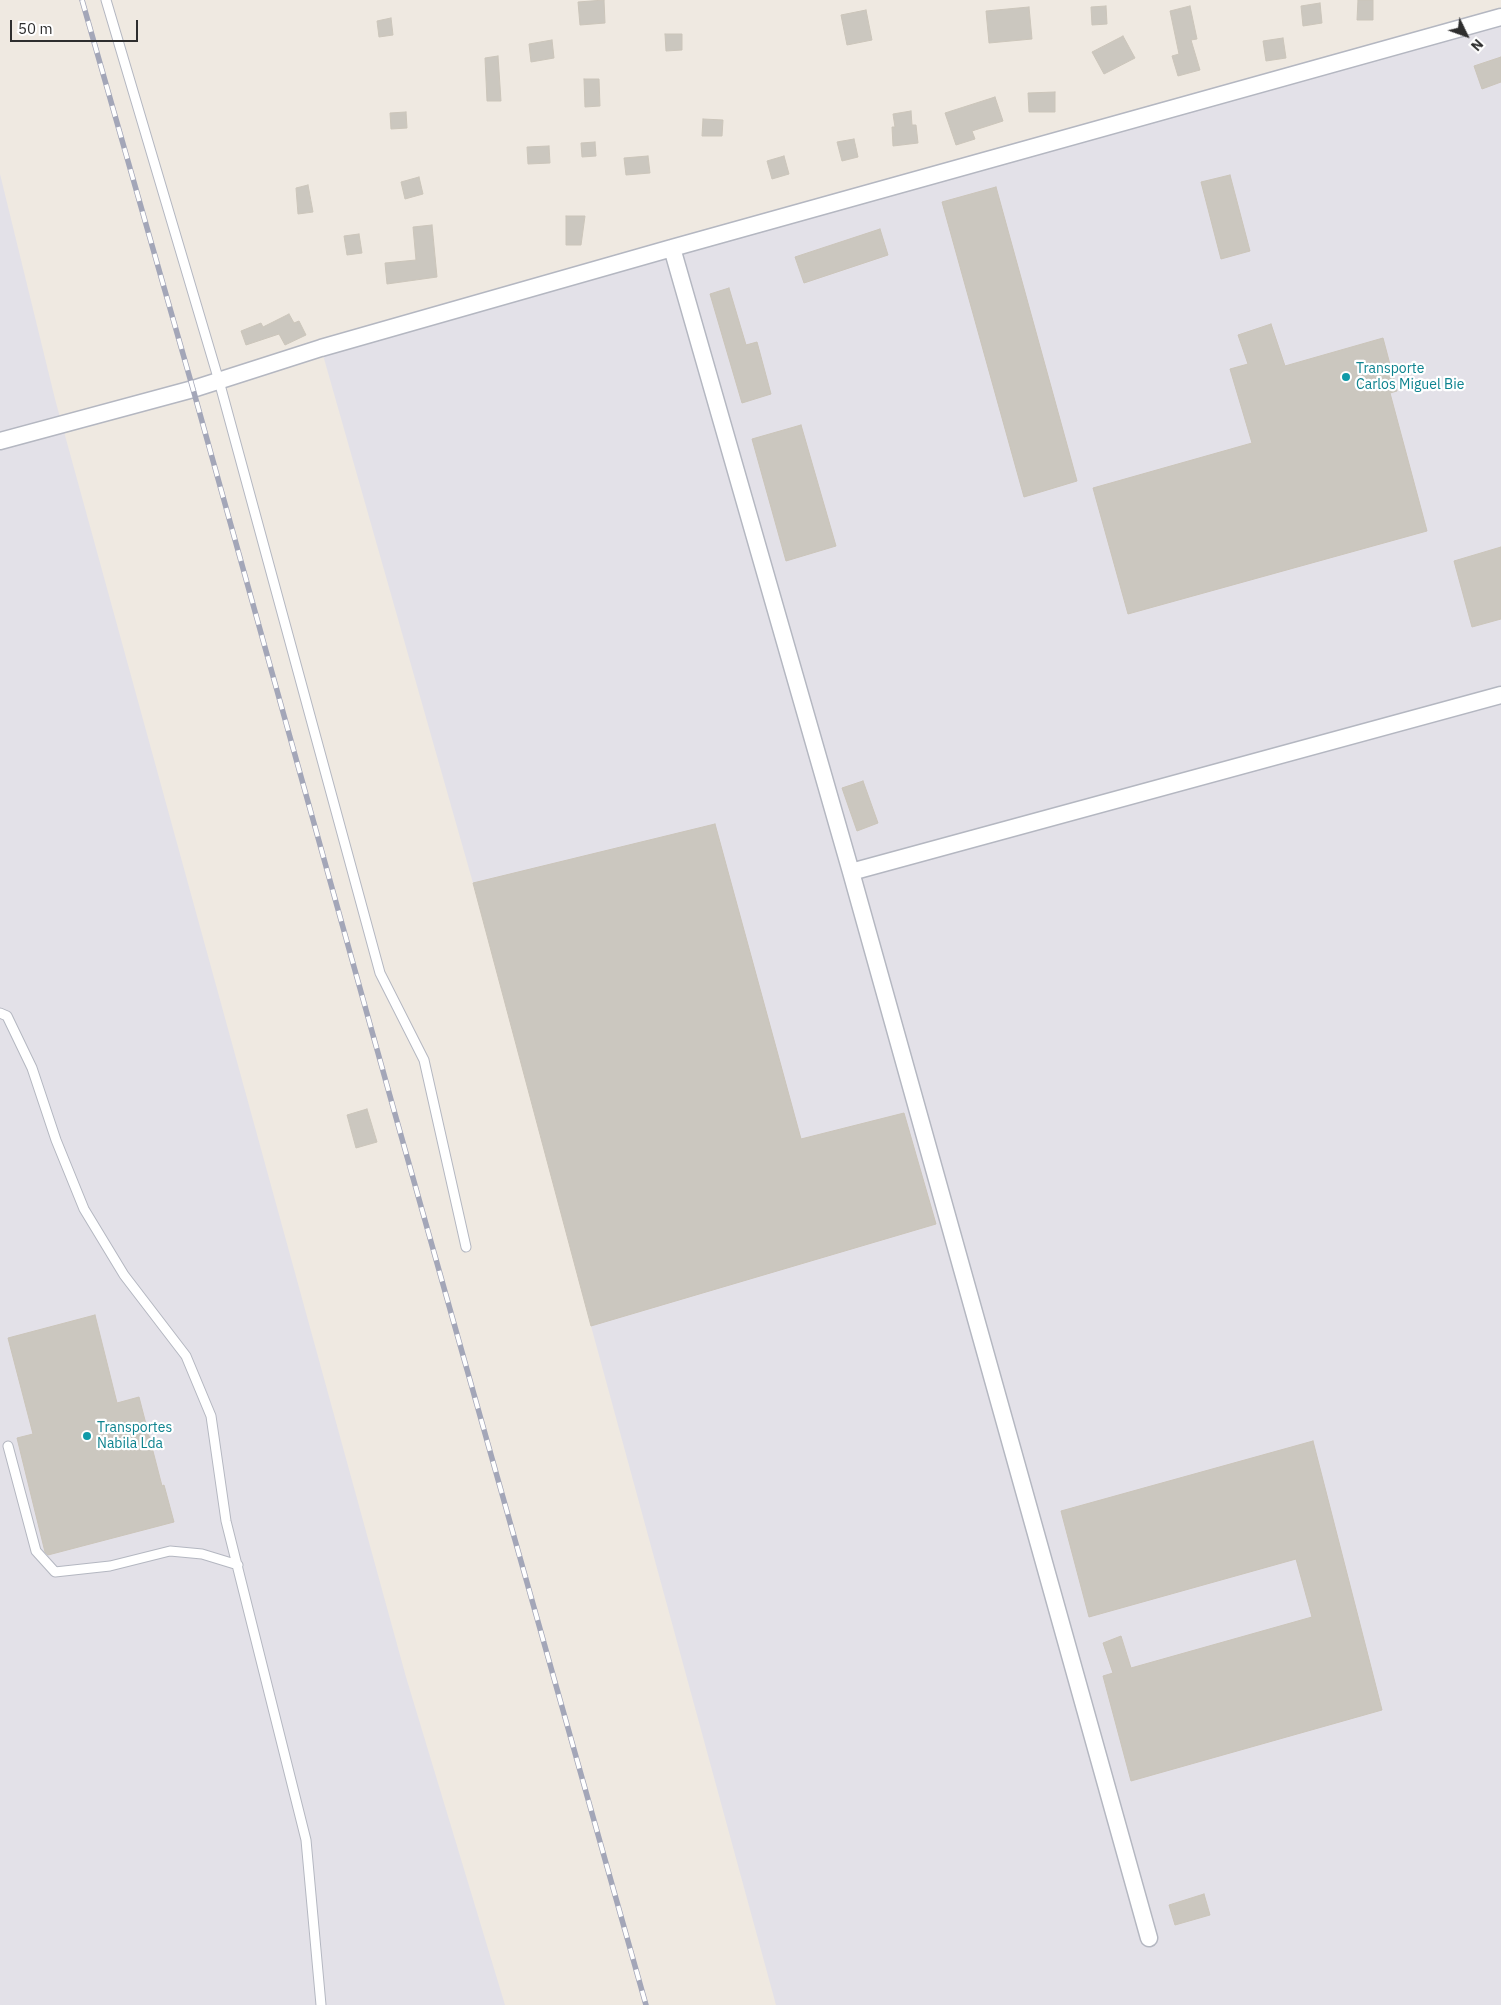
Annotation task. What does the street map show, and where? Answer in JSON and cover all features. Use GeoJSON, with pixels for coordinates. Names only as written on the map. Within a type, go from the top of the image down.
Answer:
{"type":"FeatureCollection","features":[{"type":"Feature","properties":{"kind":"street"},"geometry":{"type":"LineString","coordinates":[[0,441],[219,381],[321,348],[672,248],[1501,17]]}},
{"type":"Feature","properties":{"kind":"street"},"geometry":{"type":"LineString","coordinates":[[672,248],[851,872],[1149,1938]]}},
{"type":"Feature","properties":{"kind":"street"},"geometry":{"type":"LineString","coordinates":[[851,872],[1501,695]]}},
{"type":"Feature","properties":{"kind":"lane"},"geometry":{"type":"LineString","coordinates":[[106,0],[219,381],[380,973],[424,1060],[466,1247]]}},
{"type":"Feature","properties":{"kind":"lane"},"geometry":{"type":"LineString","coordinates":[[0,1013],[7,1016],[32,1068],[56,1140],[84,1209],[124,1275],[186,1356],[211,1416],[226,1521],[306,1840],[321,2005]]}},
{"type":"Feature","properties":{"kind":"lane"},"geometry":{"type":"LineString","coordinates":[[8,1446],[36,1551],[55,1572],[110,1566],[170,1551],[202,1554],[238,1565]]}},
{"type":"Feature","properties":{"kind":"shaded area"},"geometry":{"type":"Polygon","coordinates":[[[1501,19],[1501,2005],[776,2005],[591,1326],[473,883],[321,348],[1501,19]]]}},
{"type":"Feature","properties":{"kind":"shaded area"},"geometry":{"type":"Polygon","coordinates":[[[0,174],[55,399],[406,1677],[505,2005],[0,2005],[0,174]]]}},
{"type":"Feature","properties":{"kind":"building"},"geometry":{"type":"Polygon","coordinates":[[[604,0],[605,23],[580,25],[578,2],[604,0]]]}},
{"type":"Feature","properties":{"kind":"building"},"geometry":{"type":"Polygon","coordinates":[[[1358,0],[1373,0],[1373,20],[1357,20],[1358,0]]]}},
{"type":"Feature","properties":{"kind":"building"},"geometry":{"type":"Polygon","coordinates":[[[1320,3],[1322,23],[1303,26],[1301,6],[1320,3]]]}},
{"type":"Feature","properties":{"kind":"building"},"geometry":{"type":"Polygon","coordinates":[[[1106,6],[1107,24],[1092,25],[1091,7],[1106,6]]]}},
{"type":"Feature","properties":{"kind":"building"},"geometry":{"type":"Polygon","coordinates":[[[1190,6],[1197,39],[1191,40],[1200,70],[1178,76],[1172,56],[1179,54],[1170,11],[1190,6]]]}},
{"type":"Feature","properties":{"kind":"building"},"geometry":{"type":"Polygon","coordinates":[[[1029,7],[1032,39],[989,43],[986,11],[1029,7]]]}},
{"type":"Feature","properties":{"kind":"building"},"geometry":{"type":"Polygon","coordinates":[[[866,10],[872,40],[847,45],[841,15],[866,10]]]}},
{"type":"Feature","properties":{"kind":"building"},"geometry":{"type":"Polygon","coordinates":[[[391,18],[393,35],[379,37],[377,21],[391,18]]]}},
{"type":"Feature","properties":{"kind":"building"},"geometry":{"type":"Polygon","coordinates":[[[665,34],[682,34],[682,50],[666,51],[665,34]]]}},
{"type":"Feature","properties":{"kind":"building"},"geometry":{"type":"Polygon","coordinates":[[[1123,36],[1135,58],[1104,74],[1092,52],[1123,36]]]}},
{"type":"Feature","properties":{"kind":"building"},"geometry":{"type":"Polygon","coordinates":[[[1283,38],[1286,58],[1266,61],[1263,41],[1283,38]]]}},
{"type":"Feature","properties":{"kind":"building"},"geometry":{"type":"Polygon","coordinates":[[[552,40],[554,58],[531,62],[529,44],[552,40]]]}},
{"type":"Feature","properties":{"kind":"building"},"geometry":{"type":"Polygon","coordinates":[[[498,56],[501,101],[487,101],[485,58],[498,56]]]}},
{"type":"Feature","properties":{"kind":"building"},"geometry":{"type":"Polygon","coordinates":[[[1501,57],[1501,82],[1482,89],[1474,66],[1501,57]]]}},
{"type":"Feature","properties":{"kind":"building"},"geometry":{"type":"Polygon","coordinates":[[[584,79],[599,79],[600,106],[585,107],[584,79]]]}},
{"type":"Feature","properties":{"kind":"building"},"geometry":{"type":"Polygon","coordinates":[[[1055,92],[1055,112],[1029,112],[1028,93],[1055,92]]]}},
{"type":"Feature","properties":{"kind":"building"},"geometry":{"type":"Polygon","coordinates":[[[995,97],[1003,121],[972,131],[975,139],[956,145],[945,113],[995,97]]]}},
{"type":"Feature","properties":{"kind":"building"},"geometry":{"type":"Polygon","coordinates":[[[911,111],[912,125],[916,125],[918,143],[893,146],[892,127],[895,127],[893,114],[911,111]]]}},
{"type":"Feature","properties":{"kind":"building"},"geometry":{"type":"Polygon","coordinates":[[[406,112],[407,128],[391,129],[390,113],[406,112]]]}},
{"type":"Feature","properties":{"kind":"building"},"geometry":{"type":"Polygon","coordinates":[[[703,119],[723,120],[722,136],[702,136],[703,119]]]}},
{"type":"Feature","properties":{"kind":"building"},"geometry":{"type":"Polygon","coordinates":[[[854,139],[858,157],[842,161],[837,142],[854,139]]]}},
{"type":"Feature","properties":{"kind":"building"},"geometry":{"type":"Polygon","coordinates":[[[595,142],[596,156],[582,157],[581,143],[595,142]]]}},
{"type":"Feature","properties":{"kind":"building"},"geometry":{"type":"Polygon","coordinates":[[[549,146],[550,163],[528,164],[527,147],[549,146]]]}},
{"type":"Feature","properties":{"kind":"building"},"geometry":{"type":"Polygon","coordinates":[[[648,156],[650,173],[626,175],[624,158],[648,156]]]}},
{"type":"Feature","properties":{"kind":"building"},"geometry":{"type":"Polygon","coordinates":[[[784,156],[789,174],[772,179],[767,161],[784,156]]]}},
{"type":"Feature","properties":{"kind":"building"},"geometry":{"type":"Polygon","coordinates":[[[1230,175],[1250,251],[1221,259],[1201,182],[1230,175]]]}},
{"type":"Feature","properties":{"kind":"building"},"geometry":{"type":"Polygon","coordinates":[[[419,177],[423,194],[405,199],[401,182],[419,177]]]}},
{"type":"Feature","properties":{"kind":"building"},"geometry":{"type":"Polygon","coordinates":[[[308,185],[313,212],[298,214],[296,188],[308,185]]]}},
{"type":"Feature","properties":{"kind":"building"},"geometry":{"type":"Polygon","coordinates":[[[996,187],[1077,481],[1024,497],[942,202],[996,187]]]}},
{"type":"Feature","properties":{"kind":"building"},"geometry":{"type":"Polygon","coordinates":[[[566,216],[585,216],[581,245],[566,245],[566,216]]]}},
{"type":"Feature","properties":{"kind":"building"},"geometry":{"type":"Polygon","coordinates":[[[432,225],[437,277],[387,284],[385,263],[416,260],[413,227],[432,225]]]}},
{"type":"Feature","properties":{"kind":"building"},"geometry":{"type":"Polygon","coordinates":[[[880,229],[888,255],[804,283],[795,257],[880,229]]]}},
{"type":"Feature","properties":{"kind":"building"},"geometry":{"type":"Polygon","coordinates":[[[359,234],[362,253],[347,255],[344,236],[359,234]]]}},
{"type":"Feature","properties":{"kind":"building"},"geometry":{"type":"Polygon","coordinates":[[[729,288],[746,345],[757,342],[771,394],[742,403],[710,294],[729,288]]]}},
{"type":"Feature","properties":{"kind":"building"},"geometry":{"type":"Polygon","coordinates":[[[289,314],[294,323],[299,321],[306,335],[285,345],[279,334],[246,345],[241,331],[261,323],[263,327],[289,314]]]}},
{"type":"Feature","properties":{"kind":"building"},"geometry":{"type":"Polygon","coordinates":[[[1271,324],[1285,366],[1383,338],[1397,391],[1390,393],[1427,531],[1128,614],[1093,488],[1252,443],[1230,369],[1248,364],[1238,335],[1271,324]]]}},
{"type":"Feature","properties":{"kind":"building"},"geometry":{"type":"Polygon","coordinates":[[[801,425],[836,546],[786,561],[752,439],[801,425]]]}},
{"type":"Feature","properties":{"kind":"building"},"geometry":{"type":"Polygon","coordinates":[[[1501,547],[1501,619],[1472,627],[1454,561],[1501,547]]]}},
{"type":"Feature","properties":{"kind":"building"},"geometry":{"type":"Polygon","coordinates":[[[863,781],[878,823],[857,831],[842,788],[863,781]]]}},
{"type":"Feature","properties":{"kind":"building"},"geometry":{"type":"Polygon","coordinates":[[[715,824],[801,1139],[904,1113],[936,1224],[591,1326],[473,883],[715,824]]]}},
{"type":"Feature","properties":{"kind":"building"},"geometry":{"type":"Polygon","coordinates":[[[367,1109],[377,1142],[356,1148],[347,1115],[367,1109]]]}},
{"type":"Feature","properties":{"kind":"building","name":"Transportes Nabila Lda"},"geometry":{"type":"Polygon","coordinates":[[[95,1315],[117,1403],[139,1397],[162,1486],[164,1485],[174,1522],[48,1555],[45,1552],[17,1438],[33,1434],[8,1338],[95,1315]]]}},
{"type":"Feature","properties":{"kind":"building"},"geometry":{"type":"Polygon","coordinates":[[[1313,1441],[1382,1710],[1131,1781],[1103,1676],[1113,1673],[1103,1643],[1121,1636],[1131,1668],[1312,1617],[1296,1559],[1089,1617],[1061,1511],[1313,1441]]]}},
{"type":"Feature","properties":{"kind":"building"},"geometry":{"type":"Polygon","coordinates":[[[1204,1894],[1210,1915],[1175,1925],[1169,1905],[1204,1894]]]}},
{"type":"Feature","properties":{"kind":"railway"},"geometry":{"type":"LineString","coordinates":[[82,0],[193,389],[646,2005]]}},
{"type":"Feature","properties":{"kind":"place","name":"Transporte Carlos Miguel Bie"},"geometry":{"type":"Point","coordinates":[1346,377]}},
{"type":"Feature","properties":{"kind":"place","name":"Transportes Nabila Lda"},"geometry":{"type":"Point","coordinates":[87,1436]}}]}
